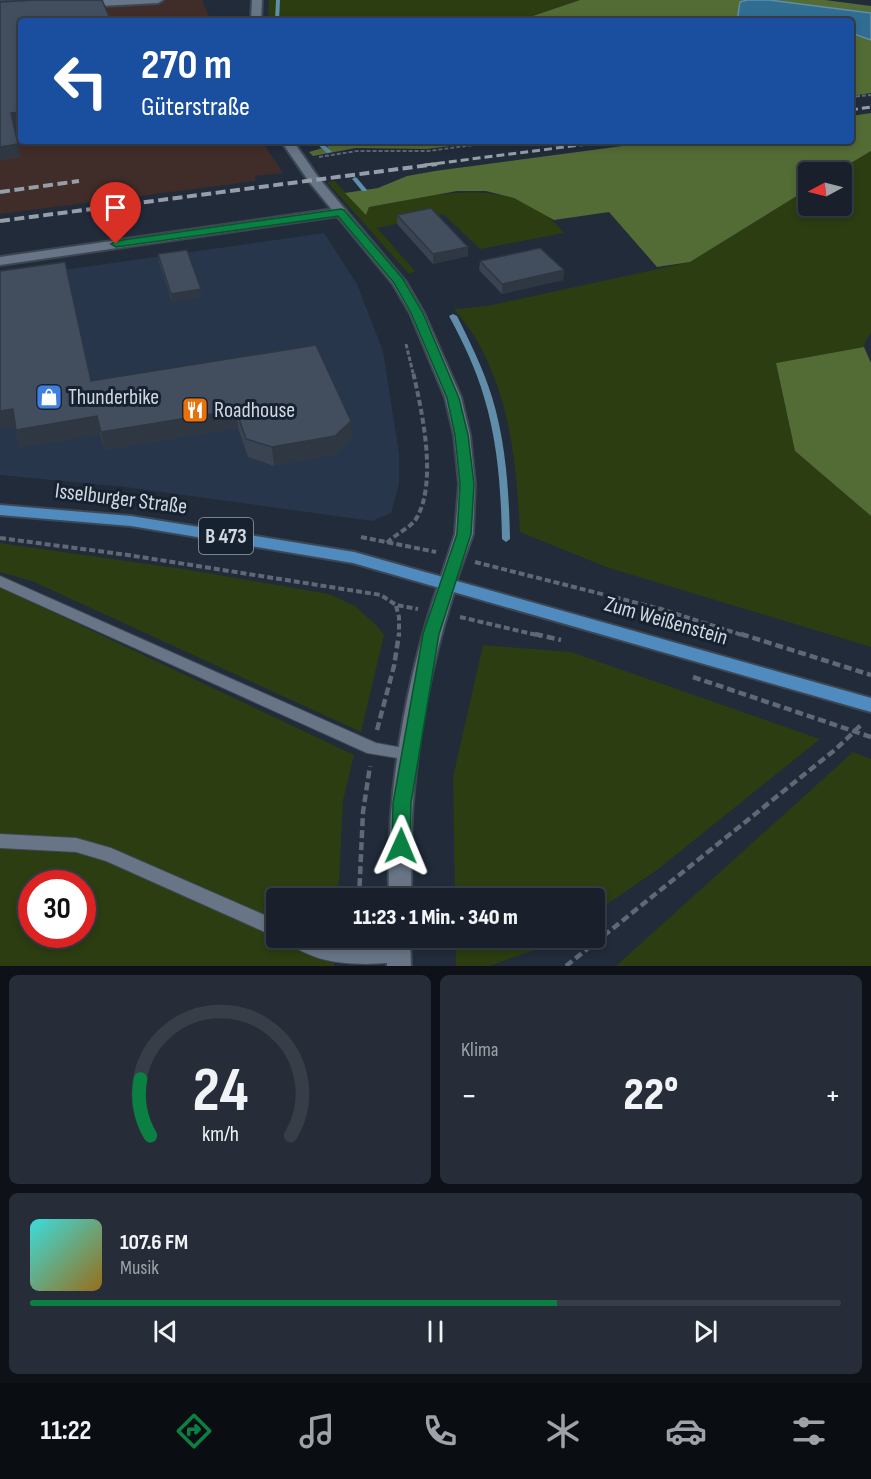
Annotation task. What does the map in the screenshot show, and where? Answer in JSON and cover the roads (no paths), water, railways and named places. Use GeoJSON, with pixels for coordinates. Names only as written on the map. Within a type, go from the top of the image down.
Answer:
{"type":"FeatureCollection","features":[{"type":"Feature","properties":{"kind":"main road"},"geometry":{"type":"LineString","coordinates":[[71,4],[158,0]]}},
{"type":"Feature","properties":{"kind":"main road"},"geometry":{"type":"LineString","coordinates":[[256,18],[257,0]]}},
{"type":"Feature","properties":{"kind":"main road"},"geometry":{"type":"LineString","coordinates":[[289,144],[399,282],[417,313],[453,398],[463,442],[467,484],[464,534],[431,634],[409,754],[402,803],[400,888]]}},
{"type":"Feature","properties":{"kind":"main road"},"geometry":{"type":"LineString","coordinates":[[0,261],[341,212]]}},
{"type":"Feature","properties":{"kind":"main road","name":"Isselburger Straße"},"geometry":{"type":"LineString","coordinates":[[0,510],[70,514],[181,528],[354,558],[448,583]]}},
{"type":"Feature","properties":{"kind":"main road","name":"Zum Weißenstein"},"geometry":{"type":"LineString","coordinates":[[448,583],[871,705]]}},
{"type":"Feature","properties":{"kind":"lane"},"geometry":{"type":"LineString","coordinates":[[0,581],[373,749],[409,754]]}},
{"type":"Feature","properties":{"kind":"lane"},"geometry":{"type":"LineString","coordinates":[[0,841],[76,845],[111,855],[266,925]]}},
{"type":"Feature","properties":{"kind":"lane"},"geometry":{"type":"LineString","coordinates":[[315,948],[324,952],[356,955],[399,952]]}},
{"type":"Feature","properties":{"kind":"water"},"geometry":{"type":"Polygon","coordinates":[[[769,0],[871,13],[871,40],[854,34],[854,18],[737,18],[740,2],[769,0]]]}},
{"type":"Feature","properties":{"kind":"waterway"},"geometry":{"type":"LineString","coordinates":[[277,18],[278,0]]}},
{"type":"Feature","properties":{"kind":"waterway"},"geometry":{"type":"LineString","coordinates":[[320,144],[329,152]]}},
{"type":"Feature","properties":{"kind":"waterway"},"geometry":{"type":"LineString","coordinates":[[355,179],[364,190]]}},
{"type":"Feature","properties":{"kind":"waterway"},"geometry":{"type":"LineString","coordinates":[[453,316],[479,371],[495,424],[504,479],[506,539]]}},
{"type":"Feature","properties":{"kind":"railway"},"geometry":{"type":"LineString","coordinates":[[854,109],[871,107]]}},
{"type":"Feature","properties":{"kind":"railway"},"geometry":{"type":"LineString","coordinates":[[425,165],[588,144]]}},
{"type":"Feature","properties":{"kind":"railway"},"geometry":{"type":"LineString","coordinates":[[0,221],[437,164]]}},
{"type":"Feature","properties":{"kind":"railway"},"geometry":{"type":"LineString","coordinates":[[0,192],[79,181]]}},
{"type":"Feature","properties":{"kind":"place","name":"Thunderbike"},"geometry":{"type":"Point","coordinates":[49,397]}},
{"type":"Feature","properties":{"kind":"place","name":"Roadhouse"},"geometry":{"type":"Point","coordinates":[195,410]}}]}
